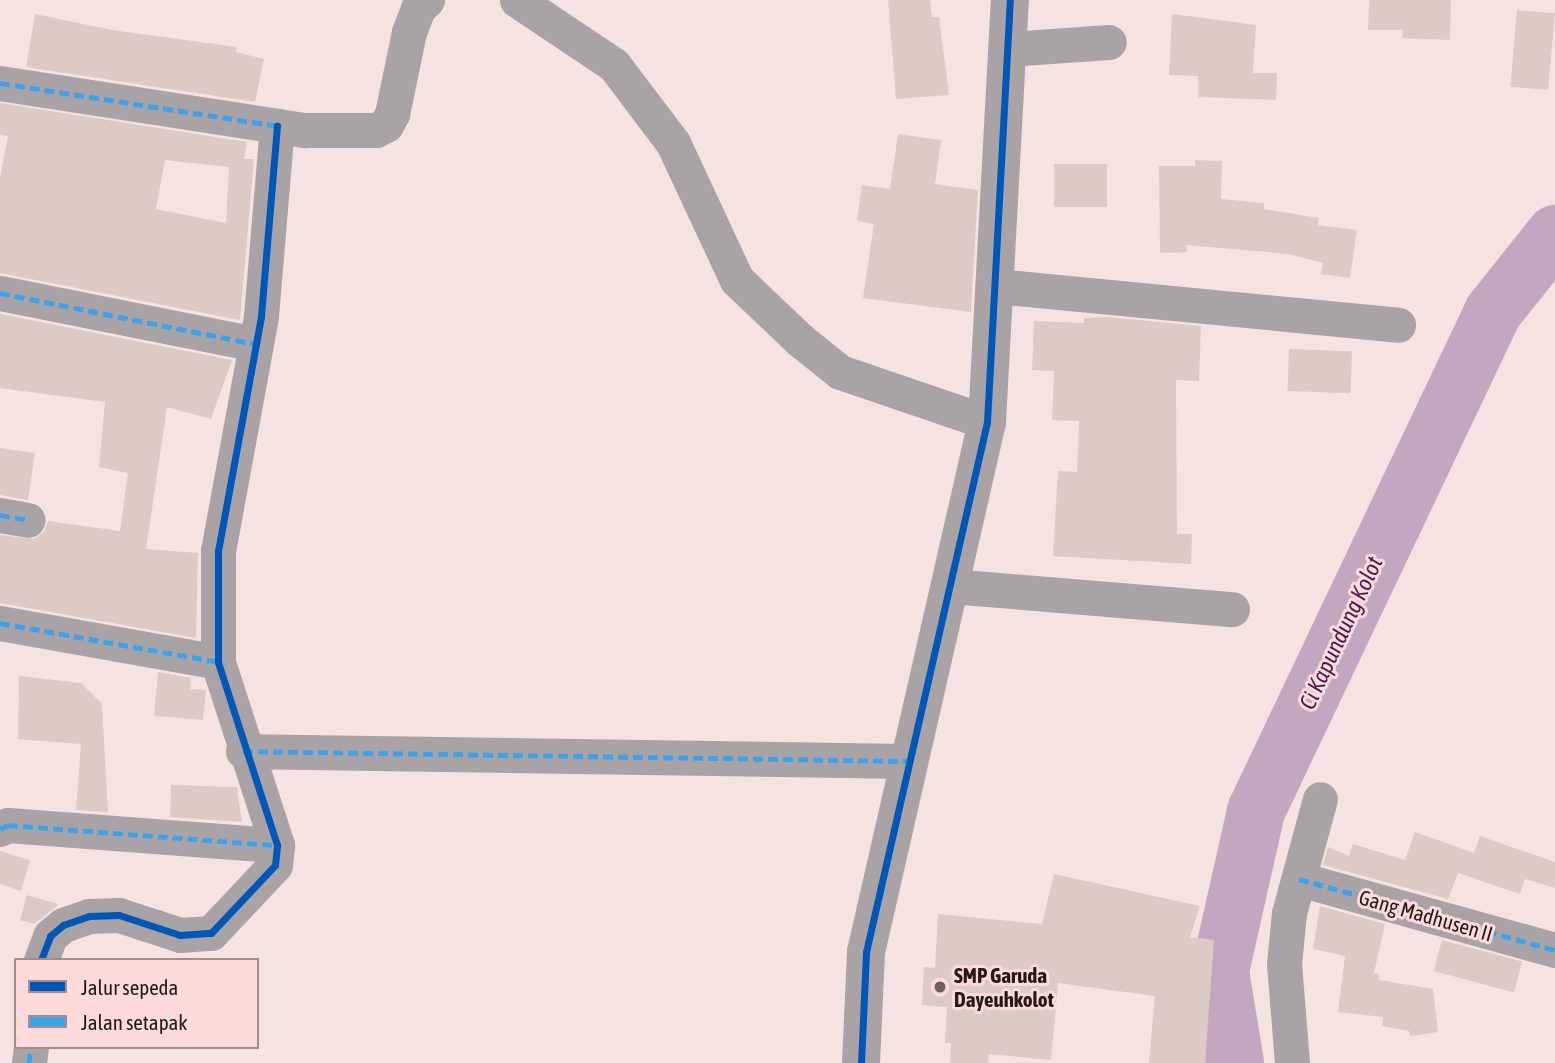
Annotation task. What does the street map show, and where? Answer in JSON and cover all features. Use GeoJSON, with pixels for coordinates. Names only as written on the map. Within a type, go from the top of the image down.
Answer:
{"type":"FeatureCollection","features":[{"type":"Feature","properties":{"kind":"street"},"geometry":{"type":"LineString","coordinates":[[0,83],[277,126],[376,130],[386,125],[409,32],[418,8],[427,0]]}},
{"type":"Feature","properties":{"kind":"street"},"geometry":{"type":"LineString","coordinates":[[517,0],[614,65],[673,143],[737,279],[800,340],[840,372],[987,422]]}},
{"type":"Feature","properties":{"kind":"street"},"geometry":{"type":"LineString","coordinates":[[861,1063],[866,952],[907,761],[987,422],[1010,0]]}},
{"type":"Feature","properties":{"kind":"street"},"geometry":{"type":"LineString","coordinates":[[1009,49],[1109,42]]}},
{"type":"Feature","properties":{"kind":"street"},"geometry":{"type":"LineString","coordinates":[[41,958],[50,936],[63,925],[89,916],[147,921],[180,935],[211,933],[269,873],[277,845],[243,751],[218,662],[218,551],[255,344],[277,126]]}},
{"type":"Feature","properties":{"kind":"street"},"geometry":{"type":"LineString","coordinates":[[996,286],[1398,325]]}},
{"type":"Feature","properties":{"kind":"street"},"geometry":{"type":"LineString","coordinates":[[0,293],[255,344]]}},
{"type":"Feature","properties":{"kind":"street"},"geometry":{"type":"LineString","coordinates":[[950,586],[1231,609]]}},
{"type":"Feature","properties":{"kind":"street"},"geometry":{"type":"LineString","coordinates":[[0,623],[218,662]]}},
{"type":"Feature","properties":{"kind":"street"},"geometry":{"type":"LineString","coordinates":[[243,751],[907,761]]}},
{"type":"Feature","properties":{"kind":"street"},"geometry":{"type":"LineString","coordinates":[[1292,1063],[1284,964],[1299,879],[1320,799]]}},
{"type":"Feature","properties":{"kind":"street"},"geometry":{"type":"LineString","coordinates":[[0,829],[8,825],[277,845]]}},
{"type":"Feature","properties":{"kind":"street","name":"Gang Madhusen II"},"geometry":{"type":"LineString","coordinates":[[1299,879],[1555,950]]}},
{"type":"Feature","properties":{"kind":"building"},"geometry":{"type":"Polygon","coordinates":[[[888,0],[930,0],[932,17],[939,17],[949,95],[896,99],[888,0]]]}},
{"type":"Feature","properties":{"kind":"building"},"geometry":{"type":"Polygon","coordinates":[[[1369,0],[1451,0],[1450,40],[1402,38],[1403,30],[1368,30],[1369,0]]]}},
{"type":"Feature","properties":{"kind":"building"},"geometry":{"type":"Polygon","coordinates":[[[1517,10],[1555,13],[1548,90],[1510,87],[1517,10]]]}},
{"type":"Feature","properties":{"kind":"building"},"geometry":{"type":"Polygon","coordinates":[[[35,14],[112,30],[237,47],[236,52],[264,59],[255,102],[26,67],[35,14]]]}},
{"type":"Feature","properties":{"kind":"building"},"geometry":{"type":"Polygon","coordinates":[[[1172,14],[1256,25],[1253,73],[1277,73],[1276,100],[1198,97],[1198,76],[1169,75],[1172,14]]]}},
{"type":"Feature","properties":{"kind":"building"},"geometry":{"type":"Polygon","coordinates":[[[0,103],[247,142],[244,159],[254,159],[240,320],[0,273],[0,177],[8,136],[0,135],[0,103]],[[165,160],[156,209],[226,223],[229,167],[165,160]]]}},
{"type":"Feature","properties":{"kind":"building"},"geometry":{"type":"Polygon","coordinates":[[[898,134],[941,140],[935,184],[978,190],[971,312],[863,298],[874,224],[857,221],[862,185],[890,189],[898,134]]]}},
{"type":"Feature","properties":{"kind":"building"},"geometry":{"type":"Polygon","coordinates":[[[1195,160],[1222,161],[1221,199],[1264,203],[1264,209],[1319,218],[1318,225],[1357,230],[1350,278],[1321,274],[1323,263],[1288,254],[1187,245],[1187,252],[1160,253],[1159,166],[1195,166],[1195,160]]]}},
{"type":"Feature","properties":{"kind":"building"},"geometry":{"type":"Polygon","coordinates":[[[1054,164],[1107,164],[1107,207],[1054,207],[1054,164]]]}},
{"type":"Feature","properties":{"kind":"building"},"geometry":{"type":"Polygon","coordinates":[[[0,314],[232,360],[211,419],[167,407],[146,549],[198,553],[196,638],[0,603],[0,535],[34,539],[44,532],[48,521],[120,531],[128,473],[99,467],[105,402],[0,388],[0,314]]]}},
{"type":"Feature","properties":{"kind":"building"},"geometry":{"type":"Polygon","coordinates":[[[1107,317],[1201,326],[1199,381],[1176,380],[1177,534],[1192,534],[1191,564],[1053,556],[1058,471],[1077,472],[1079,421],[1052,420],[1054,371],[1032,370],[1034,321],[1084,323],[1084,318],[1107,317]]]}},
{"type":"Feature","properties":{"kind":"building"},"geometry":{"type":"Polygon","coordinates":[[[1289,349],[1352,351],[1350,393],[1288,391],[1289,349]]]}},
{"type":"Feature","properties":{"kind":"building"},"geometry":{"type":"Polygon","coordinates":[[[0,448],[35,453],[28,500],[0,495],[0,448]]]}},
{"type":"Feature","properties":{"kind":"building"},"geometry":{"type":"Polygon","coordinates":[[[158,672],[191,678],[190,689],[206,690],[203,720],[154,716],[158,672]]]}},
{"type":"Feature","properties":{"kind":"building"},"geometry":{"type":"Polygon","coordinates":[[[19,676],[81,683],[102,704],[108,812],[76,810],[81,744],[18,739],[19,676]]]}},
{"type":"Feature","properties":{"kind":"building"},"geometry":{"type":"Polygon","coordinates":[[[171,785],[237,787],[242,822],[170,817],[171,785]]]}},
{"type":"Feature","properties":{"kind":"building"},"geometry":{"type":"Polygon","coordinates":[[[1415,832],[1474,853],[1480,836],[1555,862],[1555,888],[1525,879],[1520,894],[1458,873],[1448,899],[1323,865],[1328,847],[1349,856],[1353,844],[1405,860],[1415,832]]]}},
{"type":"Feature","properties":{"kind":"building"},"geometry":{"type":"Polygon","coordinates":[[[0,851],[30,860],[21,891],[0,884],[0,851]]]}},
{"type":"Feature","properties":{"kind":"building"},"geometry":{"type":"Polygon","coordinates":[[[1054,874],[1200,906],[1190,937],[1214,940],[1205,1063],[1149,1063],[1155,996],[1058,983],[1051,1060],[989,1054],[988,1063],[950,1063],[951,1043],[945,1043],[947,1007],[922,1005],[924,967],[935,968],[938,914],[1042,924],[1054,874]]]}},
{"type":"Feature","properties":{"kind":"building"},"geometry":{"type":"Polygon","coordinates":[[[27,895],[58,904],[34,924],[20,920],[27,895]]]}},
{"type":"Feature","properties":{"kind":"building"},"geometry":{"type":"Polygon","coordinates":[[[1320,906],[1385,924],[1374,973],[1379,974],[1379,980],[1433,989],[1438,1032],[1410,1036],[1409,1031],[1382,1026],[1383,1017],[1338,1012],[1345,956],[1313,949],[1320,906]]]}},
{"type":"Feature","properties":{"kind":"building"},"geometry":{"type":"Polygon","coordinates":[[[1442,940],[1522,961],[1514,992],[1434,971],[1442,940]]]}},
{"type":"Feature","properties":{"kind":"waterway","name":"Ci Kapundung Kolot"},"geometry":{"type":"LineString","coordinates":[[1235,1063],[1220,971],[1256,811],[1493,312],[1555,234]]}},
{"type":"Feature","properties":{"kind":"marked path"},"geometry":{"type":"LineString","coordinates":[[0,83],[277,126],[276,132]]}},
{"type":"Feature","properties":{"kind":"marked path"},"geometry":{"type":"LineString","coordinates":[[0,293],[255,344]]}},
{"type":"Feature","properties":{"kind":"marked path"},"geometry":{"type":"LineString","coordinates":[[0,515],[28,520]]}},
{"type":"Feature","properties":{"kind":"marked path"},"geometry":{"type":"LineString","coordinates":[[0,623],[218,662]]}},
{"type":"Feature","properties":{"kind":"marked path"},"geometry":{"type":"LineString","coordinates":[[243,751],[907,761]]}},
{"type":"Feature","properties":{"kind":"marked path"},"geometry":{"type":"LineString","coordinates":[[0,829],[8,825],[277,845]]}},
{"type":"Feature","properties":{"kind":"marked path"},"geometry":{"type":"LineString","coordinates":[[1299,879],[1555,950]]}},
{"type":"Feature","properties":{"kind":"marked path"},"geometry":{"type":"LineString","coordinates":[[29,1063],[31,1049]]}},
{"type":"Feature","properties":{"kind":"cycle path"},"geometry":{"type":"LineString","coordinates":[[861,1063],[866,952],[987,422],[1010,0]]}},
{"type":"Feature","properties":{"kind":"cycle path"},"geometry":{"type":"LineString","coordinates":[[42,958],[50,936],[63,925],[89,916],[119,915],[180,935],[211,933],[275,865],[277,845],[218,662],[218,551],[261,316],[277,126]]}},
{"type":"Feature","properties":{"kind":"place","name":"SMP Garuda Dayeuhkolot"},"geometry":{"type":"Point","coordinates":[940,987]}}]}
